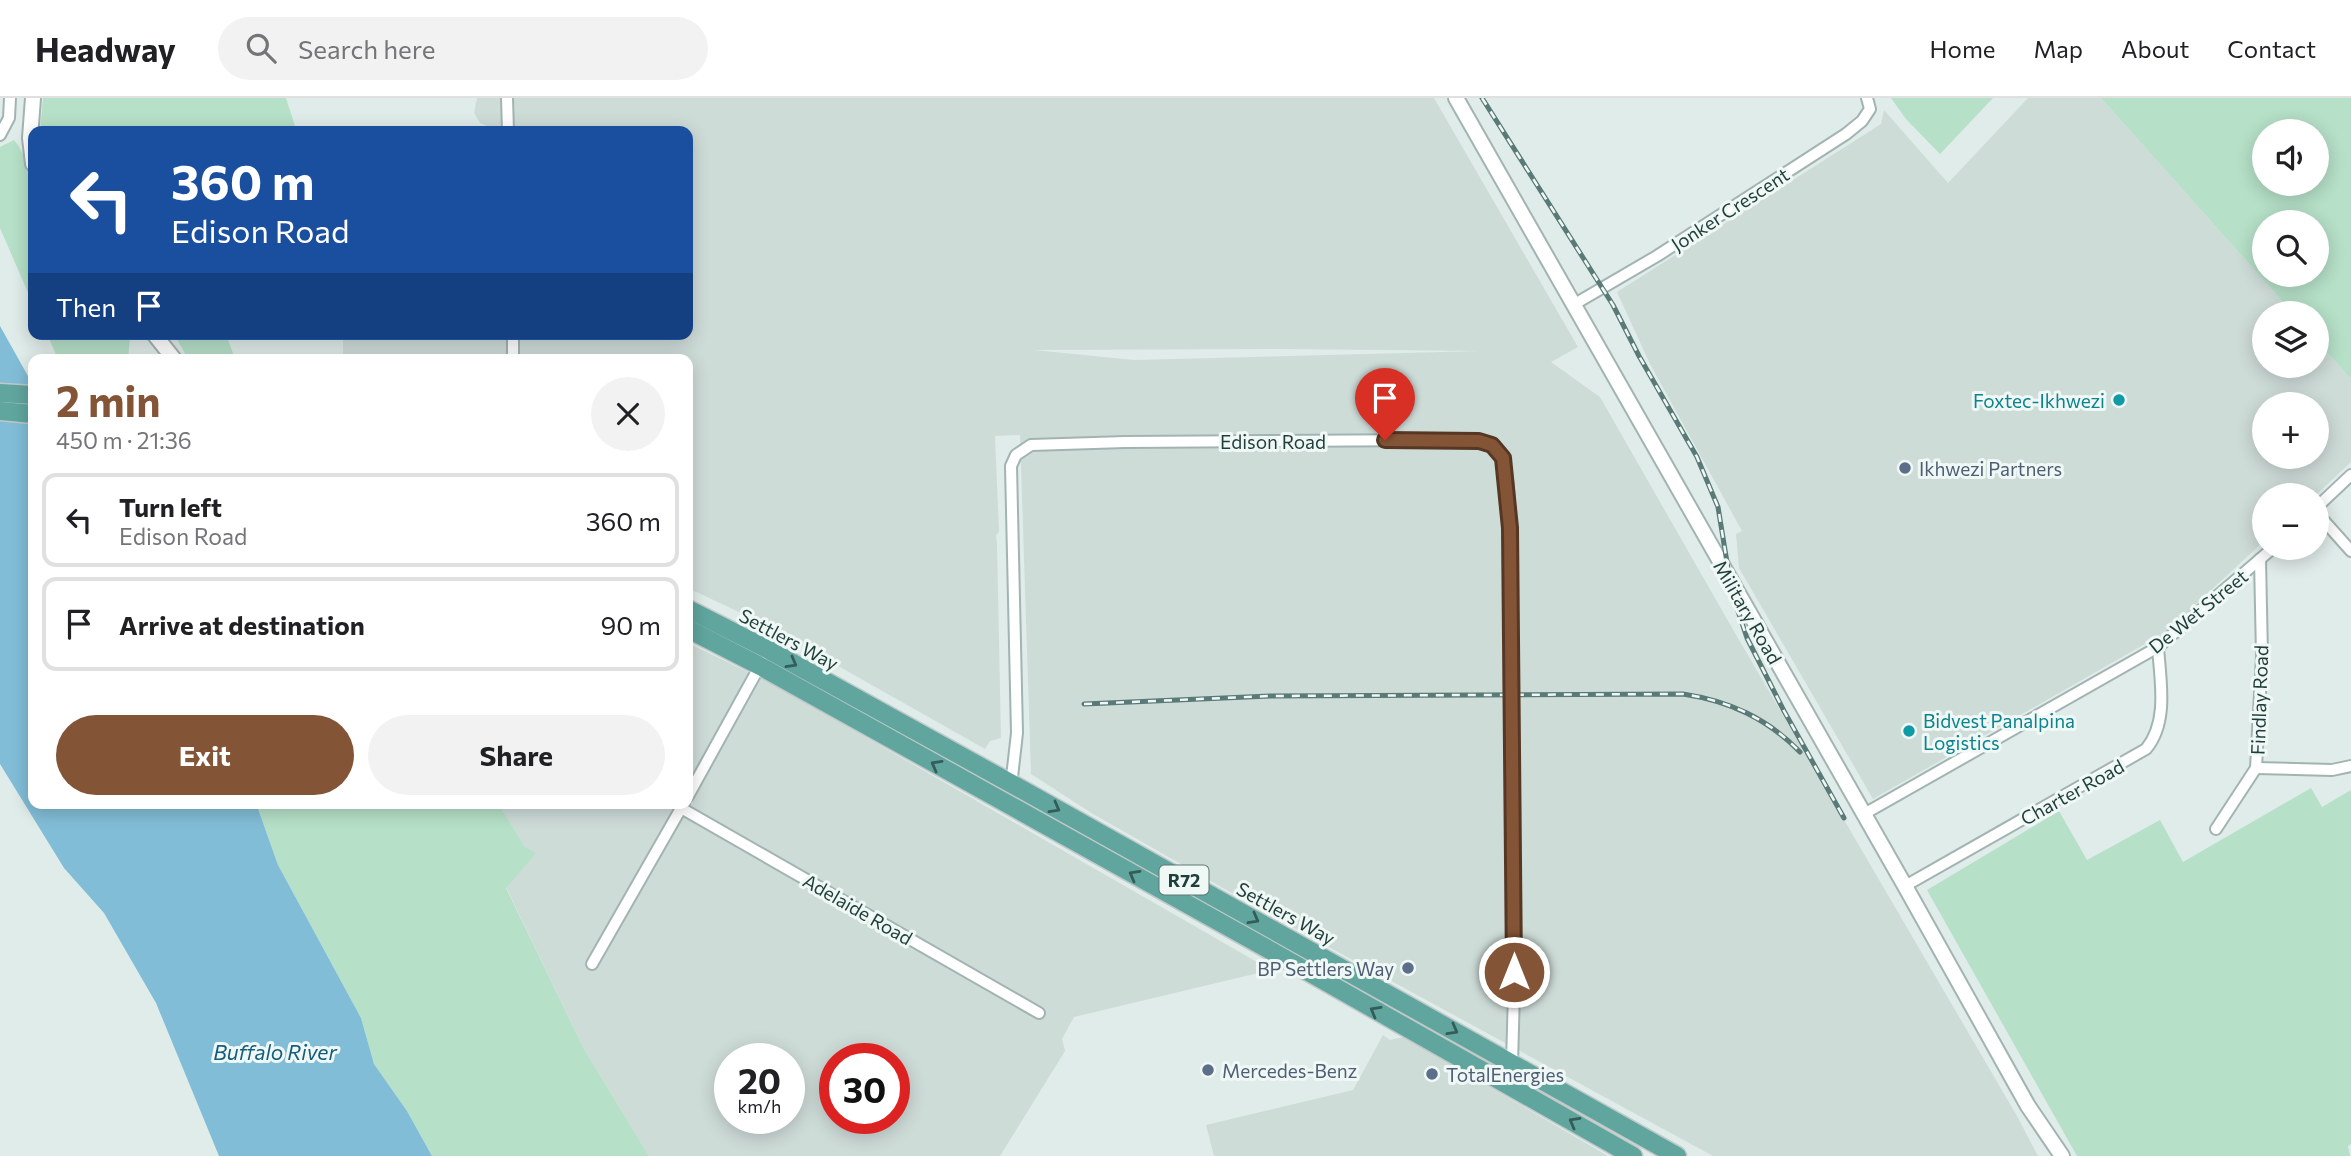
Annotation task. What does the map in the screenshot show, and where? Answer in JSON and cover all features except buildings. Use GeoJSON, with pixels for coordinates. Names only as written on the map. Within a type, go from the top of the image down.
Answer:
{"type":"FeatureCollection","features":[{"type":"Feature","properties":{"kind":"main road"},"geometry":{"type":"LineString","coordinates":[[0,393],[28,395]]}},
{"type":"Feature","properties":{"kind":"main road"},"geometry":{"type":"LineString","coordinates":[[0,411],[28,414]]}},
{"type":"Feature","properties":{"kind":"main road","name":"Settlers Way"},"geometry":{"type":"LineString","coordinates":[[693,612],[1006,804],[1633,1156]]}},
{"type":"Feature","properties":{"kind":"main road","name":"Settlers Way"},"geometry":{"type":"LineString","coordinates":[[693,631],[764,658],[1012,785],[1677,1156]]}},
{"type":"Feature","properties":{"kind":"street"},"geometry":{"type":"LineString","coordinates":[[0,135],[9,118],[10,98]]}},
{"type":"Feature","properties":{"kind":"street"},"geometry":{"type":"LineString","coordinates":[[31,126],[33,98]]}},
{"type":"Feature","properties":{"kind":"street"},"geometry":{"type":"LineString","coordinates":[[508,98],[508,126]]}},
{"type":"Feature","properties":{"kind":"street","name":"Military Road"},"geometry":{"type":"LineString","coordinates":[[1457,98],[2040,1125],[2062,1156]]}},
{"type":"Feature","properties":{"kind":"street","name":"Jonker Crescent"},"geometry":{"type":"LineString","coordinates":[[1573,306],[1657,256],[1846,134],[1867,115],[1870,108],[1867,98]]}},
{"type":"Feature","properties":{"kind":"street"},"geometry":{"type":"LineString","coordinates":[[159,340],[170,354]]}},
{"type":"Feature","properties":{"kind":"street","name":"Edison Road"},"geometry":{"type":"LineString","coordinates":[[1006,804],[1012,785],[1017,733],[1011,466],[1019,452],[1031,445],[1125,442],[1437,440],[1479,441],[1492,445],[1503,458],[1510,528],[1514,913],[1512,1063],[1502,1082]]}},
{"type":"Feature","properties":{"kind":"street"},"geometry":{"type":"LineString","coordinates":[[2329,496],[2351,475]]}},
{"type":"Feature","properties":{"kind":"street"},"geometry":{"type":"LineString","coordinates":[[2329,526],[2351,551]]}},
{"type":"Feature","properties":{"kind":"street","name":"De Wet Street"},"geometry":{"type":"LineString","coordinates":[[1864,814],[2158,647],[2259,560]]}},
{"type":"Feature","properties":{"kind":"street","name":"Findlay Road"},"geometry":{"type":"LineString","coordinates":[[2216,829],[2256,768],[2262,679],[2260,560]]}},
{"type":"Feature","properties":{"kind":"street","name":"Charter Road"},"geometry":{"type":"LineString","coordinates":[[1905,886],[2146,749],[2156,734],[2158,724],[2161,683],[2158,647]]}},
{"type":"Feature","properties":{"kind":"street"},"geometry":{"type":"LineString","coordinates":[[693,787],[764,658]]}},
{"type":"Feature","properties":{"kind":"street"},"geometry":{"type":"LineString","coordinates":[[2256,768],[2332,770],[2351,766]]}},
{"type":"Feature","properties":{"kind":"street"},"geometry":{"type":"LineString","coordinates":[[592,964],[679,809]]}},
{"type":"Feature","properties":{"kind":"street","name":"Adelaide Road"},"geometry":{"type":"LineString","coordinates":[[688,809],[1040,1013]]}},
{"type":"Feature","properties":{"kind":"street","name":"Military Road"},"geometry":{"type":"LineString","coordinates":[[2040,1125],[2051,1156]]}},
{"type":"Feature","properties":{"kind":"shaded area"},"geometry":{"type":"Polygon","coordinates":[[[477,98],[1434,98],[1578,347],[1551,362],[1600,397],[2038,1156],[1713,1156],[1281,921],[1093,814],[1031,774],[1020,435],[995,436],[1001,738],[990,741],[985,749],[762,623],[693,590],[693,354],[343,354],[343,340],[693,340],[693,126],[488,126],[480,123],[474,113],[477,98]],[[1034,350],[1134,360],[1480,351],[1034,350]]]}},
{"type":"Feature","properties":{"kind":"shaded area"},"geometry":{"type":"Polygon","coordinates":[[[2028,98],[2101,98],[2252,267],[2252,287],[2270,287],[2282,301],[2252,301],[2252,378],[2329,378],[2329,354],[2351,379],[2351,462],[2329,483],[2252,483],[2252,552],[2166,632],[1873,799],[1739,568],[1736,534],[1742,531],[1650,364],[1617,292],[1881,124],[1884,110],[1948,183],[2028,98]]]}},
{"type":"Feature","properties":{"kind":"shaded area"},"geometry":{"type":"Polygon","coordinates":[[[693,645],[773,684],[1271,970],[1074,1017],[1062,1039],[1065,1051],[1000,1156],[649,1156],[584,1049],[506,887],[525,847],[502,809],[693,809],[693,645]]]}},
{"type":"Feature","properties":{"kind":"shaded area"},"geometry":{"type":"Polygon","coordinates":[[[1383,1035],[1390,1040],[1404,1037],[1608,1156],[1214,1156],[1206,1125],[1353,1090],[1383,1035]]]}},
{"type":"Feature","properties":{"kind":"green space"},"geometry":{"type":"Polygon","coordinates":[[[43,98],[286,98],[295,126],[40,126],[43,98]]]}},
{"type":"Feature","properties":{"kind":"green space"},"geometry":{"type":"Polygon","coordinates":[[[1891,98],[1993,98],[1940,154],[1906,119],[1891,98]]]}},
{"type":"Feature","properties":{"kind":"green space"},"geometry":{"type":"Polygon","coordinates":[[[2101,98],[2351,98],[2351,379],[2329,354],[2329,301],[2282,301],[2270,287],[2329,287],[2329,210],[2252,210],[2252,267],[2101,98]]]}},
{"type":"Feature","properties":{"kind":"green space"},"geometry":{"type":"Polygon","coordinates":[[[14,140],[22,153],[28,172],[28,292],[0,228],[0,147],[14,140]]]}},
{"type":"Feature","properties":{"kind":"green space"},"geometry":{"type":"Polygon","coordinates":[[[50,340],[130,340],[128,354],[56,354],[50,340]]]}},
{"type":"Feature","properties":{"kind":"green space"},"geometry":{"type":"Polygon","coordinates":[[[177,340],[228,340],[233,354],[185,354],[177,340]]]}},
{"type":"Feature","properties":{"kind":"green space"},"geometry":{"type":"Polygon","coordinates":[[[2311,788],[2322,807],[2351,790],[2350,1156],[2077,1156],[1927,890],[2059,811],[2087,860],[2160,820],[2183,862],[2311,788]]]}},
{"type":"Feature","properties":{"kind":"green space"},"geometry":{"type":"Polygon","coordinates":[[[258,809],[502,809],[525,847],[536,853],[506,888],[584,1049],[649,1156],[432,1156],[407,1111],[374,1064],[361,1018],[278,865],[258,809]]]}},
{"type":"Feature","properties":{"kind":"water","name":"Buffalo River"},"geometry":{"type":"Polygon","coordinates":[[[0,326],[28,376],[28,809],[258,809],[278,865],[361,1018],[374,1064],[407,1111],[432,1156],[219,1156],[156,1003],[104,913],[64,868],[0,764],[0,326]]]}},
{"type":"Feature","properties":{"kind":"railway"},"geometry":{"type":"LineString","coordinates":[[1482,98],[1613,305],[1697,457],[1718,507],[1732,593],[1747,638],[1844,818]]}},
{"type":"Feature","properties":{"kind":"railway"},"geometry":{"type":"LineString","coordinates":[[1084,704],[1270,696],[1683,694],[1732,706],[1761,721],[1800,752]]}},
{"type":"Feature","properties":{"kind":"place","name":"Foxtec-Ikhwezi"},"geometry":{"type":"Point","coordinates":[2119,400]}},
{"type":"Feature","properties":{"kind":"place","name":"Ikhwezi Partners"},"geometry":{"type":"Point","coordinates":[1905,468]}},
{"type":"Feature","properties":{"kind":"place","name":"Bidvest Panalpina Logistics"},"geometry":{"type":"Point","coordinates":[1909,731]}},
{"type":"Feature","properties":{"kind":"place","name":"BP Settlers Way"},"geometry":{"type":"Point","coordinates":[1408,968]}},
{"type":"Feature","properties":{"kind":"place","name":"Mercedes-Benz"},"geometry":{"type":"Point","coordinates":[1208,1070]}},
{"type":"Feature","properties":{"kind":"place","name":"TotalEnergies"},"geometry":{"type":"Point","coordinates":[1432,1074]}},
{"type":"Feature","properties":{"kind":"route"},"geometry":{"type":"LineString","coordinates":[[1385,440],[1479,441],[1492,445],[1503,458],[1510,528],[1514,972]]}}]}
